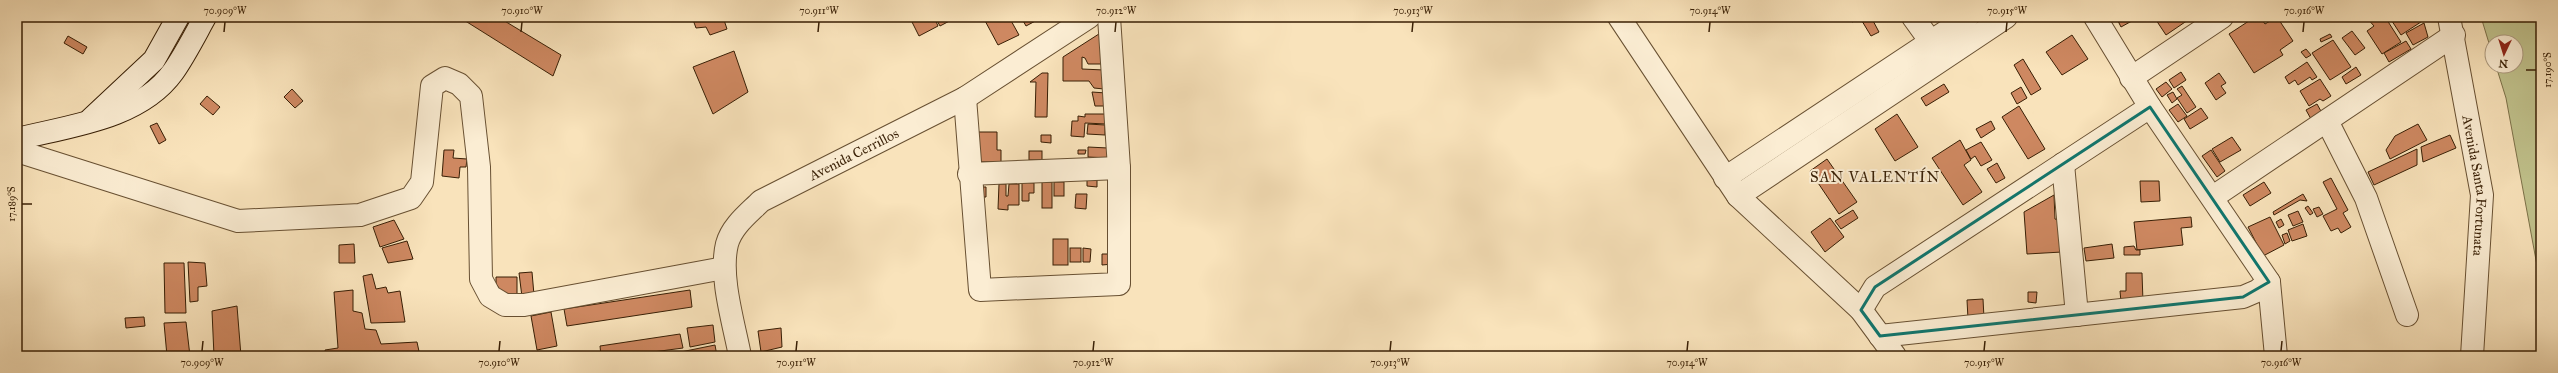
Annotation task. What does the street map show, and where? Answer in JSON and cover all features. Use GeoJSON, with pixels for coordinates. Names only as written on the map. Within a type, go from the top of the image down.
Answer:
{"type":"FeatureCollection","features":[{"type":"Feature","properties":{"kind":"street"},"geometry":{"type":"LineString","coordinates":[[87,122],[154,60],[178,17]]}},
{"type":"Feature","properties":{"kind":"street"},"geometry":{"type":"LineString","coordinates":[[17,139],[113,116],[143,99],[172,73],[205,17]]}},
{"type":"Feature","properties":{"kind":"street","name":"Avenida Cerrillos"},"geometry":{"type":"LineString","coordinates":[[740,356],[724,268],[727,243],[737,224],[761,201],[965,98],[1088,17]]}},
{"type":"Feature","properties":{"kind":"street"},"geometry":{"type":"LineString","coordinates":[[965,98],[969,174],[980,290],[1119,284],[1119,168],[1109,17]]}},
{"type":"Feature","properties":{"kind":"street"},"geometry":{"type":"LineString","coordinates":[[1619,17],[1738,196],[1861,310],[1895,356]]}},
{"type":"Feature","properties":{"kind":"street"},"geometry":{"type":"LineString","coordinates":[[1913,17],[1931,42],[1939,62]]}},
{"type":"Feature","properties":{"kind":"street"},"geometry":{"type":"LineString","coordinates":[[1725,178],[1968,17]]}},
{"type":"Feature","properties":{"kind":"street"},"geometry":{"type":"LineString","coordinates":[[1738,196],[2006,17]]}},
{"type":"Feature","properties":{"kind":"street"},"geometry":{"type":"LineString","coordinates":[[2095,17],[2131,78],[2213,197],[2268,282],[2276,356]]}},
{"type":"Feature","properties":{"kind":"street"},"geometry":{"type":"LineString","coordinates":[[2131,78],[2222,17]]}},
{"type":"Feature","properties":{"kind":"street"},"geometry":{"type":"LineString","coordinates":[[2213,197],[2327,121],[2451,26]]}},
{"type":"Feature","properties":{"kind":"street","name":"Avenida Santa Fortunata"},"geometry":{"type":"LineString","coordinates":[[2451,26],[2482,196],[2472,356]]}},
{"type":"Feature","properties":{"kind":"street"},"geometry":{"type":"LineString","coordinates":[[17,151],[238,221],[360,215],[410,198],[422,182],[432,86],[445,78],[459,84],[470,96],[480,167],[482,279],[490,296],[506,305],[524,305],[724,268]]}},
{"type":"Feature","properties":{"kind":"street"},"geometry":{"type":"LineString","coordinates":[[1861,310],[1875,288],[2150,106]]}},
{"type":"Feature","properties":{"kind":"street"},"geometry":{"type":"LineString","coordinates":[[2327,121],[2366,198],[2407,315]]}},
{"type":"Feature","properties":{"kind":"street"},"geometry":{"type":"LineString","coordinates":[[2063,164],[2077,315]]}},
{"type":"Feature","properties":{"kind":"street"},"geometry":{"type":"LineString","coordinates":[[969,174],[1119,168]]}},
{"type":"Feature","properties":{"kind":"street"},"geometry":{"type":"LineString","coordinates":[[1880,336],[2242,297],[2257,291],[2268,282]]}},
{"type":"Feature","properties":{"kind":"highlighted area"},"geometry":{"type":"Polygon","coordinates":[[[2150,107],[2269,282],[2243,297],[1880,336],[1861,310],[1875,287],[2150,107]]]}},
{"type":"Feature","properties":{"kind":"green space"},"geometry":{"type":"Polygon","coordinates":[[[2481,17],[2541,17],[2541,287],[2506,98],[2498,74],[2524,74],[2524,34],[2486,34],[2481,17]]]}},
{"type":"Feature","properties":{"kind":"building"},"geometry":{"type":"Polygon","coordinates":[[[459,17],[498,17],[561,55],[553,76],[459,17]]]}},
{"type":"Feature","properties":{"kind":"building"},"geometry":{"type":"Polygon","coordinates":[[[692,17],[723,17],[727,29],[710,35],[706,27],[696,28],[692,17]]]}},
{"type":"Feature","properties":{"kind":"building"},"geometry":{"type":"Polygon","coordinates":[[[921,17],[934,17],[938,26],[919,36],[912,22],[921,17]]]}},
{"type":"Feature","properties":{"kind":"building"},"geometry":{"type":"Polygon","coordinates":[[[935,17],[957,17],[940,26],[935,17]]]}},
{"type":"Feature","properties":{"kind":"building"},"geometry":{"type":"Polygon","coordinates":[[[983,17],[1009,17],[1019,35],[998,45],[983,17]]]}},
{"type":"Feature","properties":{"kind":"building"},"geometry":{"type":"Polygon","coordinates":[[[1021,17],[1041,17],[1041,18],[1026,26],[1021,17]]]}},
{"type":"Feature","properties":{"kind":"building"},"geometry":{"type":"Polygon","coordinates":[[[1849,17],[1862,17],[1852,22],[1849,17]]]}},
{"type":"Feature","properties":{"kind":"building"},"geometry":{"type":"Polygon","coordinates":[[[1871,17],[1879,32],[1871,36],[1862,21],[1871,17]]]}},
{"type":"Feature","properties":{"kind":"building"},"geometry":{"type":"Polygon","coordinates":[[[2116,17],[2139,17],[2121,27],[2116,17]]]}},
{"type":"Feature","properties":{"kind":"building"},"geometry":{"type":"Polygon","coordinates":[[[2161,17],[2191,18],[2166,35],[2156,20],[2161,17]]]}},
{"type":"Feature","properties":{"kind":"building"},"geometry":{"type":"Polygon","coordinates":[[[2255,17],[2260,17],[2265,24],[2277,17],[2293,41],[2280,50],[2283,55],[2254,73],[2229,34],[2255,17]]]}},
{"type":"Feature","properties":{"kind":"building"},"geometry":{"type":"Polygon","coordinates":[[[2366,17],[2427,18],[2401,35],[2390,18],[2387,20],[2401,42],[2382,54],[2367,31],[2374,26],[2366,17]]]}},
{"type":"Feature","properties":{"kind":"building"},"geometry":{"type":"Polygon","coordinates":[[[2424,23],[2428,37],[2413,45],[2406,33],[2424,23]]]}},
{"type":"Feature","properties":{"kind":"building"},"geometry":{"type":"Polygon","coordinates":[[[2352,31],[2365,48],[2355,55],[2342,38],[2352,31]]]}},
{"type":"Feature","properties":{"kind":"building"},"geometry":{"type":"Polygon","coordinates":[[[1102,32],[1102,64],[1088,64],[1085,58],[1082,57],[1082,69],[1104,70],[1104,89],[1094,88],[1089,81],[1063,81],[1063,57],[1102,32]]]}},
{"type":"Feature","properties":{"kind":"building"},"geometry":{"type":"Polygon","coordinates":[[[2330,34],[2332,37],[2321,42],[2320,39],[2330,34]]]}},
{"type":"Feature","properties":{"kind":"building"},"geometry":{"type":"Polygon","coordinates":[[[2072,35],[2088,59],[2062,75],[2046,52],[2072,35]]]}},
{"type":"Feature","properties":{"kind":"building"},"geometry":{"type":"Polygon","coordinates":[[[68,36],[87,47],[83,54],[64,43],[68,36]]]}},
{"type":"Feature","properties":{"kind":"building"},"geometry":{"type":"Polygon","coordinates":[[[2333,40],[2351,67],[2330,80],[2312,53],[2333,40]]]}},
{"type":"Feature","properties":{"kind":"building"},"geometry":{"type":"Polygon","coordinates":[[[2406,41],[2411,49],[2389,62],[2384,53],[2406,41]]]}},
{"type":"Feature","properties":{"kind":"building"},"geometry":{"type":"Polygon","coordinates":[[[2306,49],[2311,55],[2306,58],[2301,52],[2306,49]]]}},
{"type":"Feature","properties":{"kind":"building"},"geometry":{"type":"Polygon","coordinates":[[[734,51],[748,92],[713,114],[693,67],[734,51]]]}},
{"type":"Feature","properties":{"kind":"building"},"geometry":{"type":"Polygon","coordinates":[[[2023,59],[2041,89],[2031,95],[2014,65],[2023,59]]]}},
{"type":"Feature","properties":{"kind":"building"},"geometry":{"type":"Polygon","coordinates":[[[2307,62],[2317,77],[2312,80],[2310,77],[2298,85],[2295,80],[2289,84],[2285,77],[2307,62]]]}},
{"type":"Feature","properties":{"kind":"building"},"geometry":{"type":"Polygon","coordinates":[[[2356,67],[2361,75],[2346,84],[2342,77],[2356,67]]]}},
{"type":"Feature","properties":{"kind":"building"},"geometry":{"type":"Polygon","coordinates":[[[2181,72],[2186,80],[2174,88],[2169,80],[2181,72]]]}},
{"type":"Feature","properties":{"kind":"building"},"geometry":{"type":"Polygon","coordinates":[[[1042,73],[1048,73],[1047,117],[1035,117],[1036,82],[1030,82],[1042,73]]]}},
{"type":"Feature","properties":{"kind":"building"},"geometry":{"type":"Polygon","coordinates":[[[2219,73],[2226,83],[2221,86],[2226,93],[2216,100],[2205,83],[2219,73]]]}},
{"type":"Feature","properties":{"kind":"building"},"geometry":{"type":"Polygon","coordinates":[[[2320,79],[2331,96],[2323,101],[2320,99],[2309,106],[2300,91],[2320,79]]]}},
{"type":"Feature","properties":{"kind":"building"},"geometry":{"type":"Polygon","coordinates":[[[2166,82],[2172,89],[2162,97],[2156,89],[2166,82]]]}},
{"type":"Feature","properties":{"kind":"building"},"geometry":{"type":"Polygon","coordinates":[[[1944,84],[1949,92],[1926,106],[1921,98],[1944,84]]]}},
{"type":"Feature","properties":{"kind":"building"},"geometry":{"type":"Polygon","coordinates":[[[2182,86],[2196,107],[2187,113],[2177,98],[2182,95],[2177,89],[2182,86]]]}},
{"type":"Feature","properties":{"kind":"building"},"geometry":{"type":"Polygon","coordinates":[[[2021,87],[2027,98],[2017,104],[2011,93],[2021,87]]]}},
{"type":"Feature","properties":{"kind":"building"},"geometry":{"type":"Polygon","coordinates":[[[292,89],[303,101],[295,108],[284,97],[292,89]]]}},
{"type":"Feature","properties":{"kind":"building"},"geometry":{"type":"Polygon","coordinates":[[[1092,92],[1106,93],[1105,106],[1095,106],[1092,92]]]}},
{"type":"Feature","properties":{"kind":"building"},"geometry":{"type":"Polygon","coordinates":[[[2173,92],[2177,99],[2172,103],[2167,95],[2173,92]]]}},
{"type":"Feature","properties":{"kind":"building"},"geometry":{"type":"Polygon","coordinates":[[[207,96],[220,107],[213,115],[200,104],[207,96]]]}},
{"type":"Feature","properties":{"kind":"building"},"geometry":{"type":"Polygon","coordinates":[[[2178,104],[2187,116],[2178,122],[2169,110],[2178,104]]]}},
{"type":"Feature","properties":{"kind":"building"},"geometry":{"type":"Polygon","coordinates":[[[2317,104],[2322,113],[2311,119],[2306,110],[2317,104]]]}},
{"type":"Feature","properties":{"kind":"building"},"geometry":{"type":"Polygon","coordinates":[[[2019,106],[2045,149],[2028,159],[2002,117],[2019,106]]]}},
{"type":"Feature","properties":{"kind":"building"},"geometry":{"type":"Polygon","coordinates":[[[2201,108],[2208,118],[2190,129],[2184,119],[2201,108]]]}},
{"type":"Feature","properties":{"kind":"building"},"geometry":{"type":"Polygon","coordinates":[[[1085,114],[1106,114],[1106,124],[1085,123],[1084,137],[1071,136],[1072,121],[1078,121],[1078,116],[1085,117],[1085,114]]]}},
{"type":"Feature","properties":{"kind":"building"},"geometry":{"type":"Polygon","coordinates":[[[1897,114],[1918,147],[1895,161],[1875,129],[1897,114]]]}},
{"type":"Feature","properties":{"kind":"building"},"geometry":{"type":"Polygon","coordinates":[[[1991,121],[1995,129],[1981,138],[1976,129],[1991,121]]]}},
{"type":"Feature","properties":{"kind":"building"},"geometry":{"type":"Polygon","coordinates":[[[157,123],[166,140],[159,144],[150,126],[157,123]]]}},
{"type":"Feature","properties":{"kind":"building"},"geometry":{"type":"Polygon","coordinates":[[[1088,124],[1105,125],[1105,135],[1087,134],[1088,124]]]}},
{"type":"Feature","properties":{"kind":"building"},"geometry":{"type":"Polygon","coordinates":[[[2418,124],[2427,140],[2390,159],[2386,150],[2395,136],[2418,124]]]}},
{"type":"Feature","properties":{"kind":"building"},"geometry":{"type":"Polygon","coordinates":[[[973,132],[997,132],[997,150],[1001,150],[1001,162],[972,162],[973,132]]]}},
{"type":"Feature","properties":{"kind":"building"},"geometry":{"type":"Polygon","coordinates":[[[1041,135],[1051,135],[1051,143],[1041,142],[1041,135]]]}},
{"type":"Feature","properties":{"kind":"building"},"geometry":{"type":"Polygon","coordinates":[[[2450,135],[2456,148],[2423,162],[2421,147],[2450,135]]]}},
{"type":"Feature","properties":{"kind":"building"},"geometry":{"type":"Polygon","coordinates":[[[2232,137],[2241,150],[2220,162],[2212,149],[2232,137]]]}},
{"type":"Feature","properties":{"kind":"building"},"geometry":{"type":"Polygon","coordinates":[[[1960,140],[1971,160],[1964,165],[1982,192],[1963,205],[1932,158],[1960,140]]]}},
{"type":"Feature","properties":{"kind":"building"},"geometry":{"type":"Polygon","coordinates":[[[1981,142],[1992,160],[1981,166],[1975,156],[1971,159],[1966,150],[1981,142]]]}},
{"type":"Feature","properties":{"kind":"building"},"geometry":{"type":"Polygon","coordinates":[[[1088,147],[1108,148],[1108,158],[1088,157],[1088,147]]]}},
{"type":"Feature","properties":{"kind":"building"},"geometry":{"type":"Polygon","coordinates":[[[2417,149],[2417,165],[2374,185],[2368,172],[2417,149]]]}},
{"type":"Feature","properties":{"kind":"building"},"geometry":{"type":"Polygon","coordinates":[[[444,150],[454,150],[453,158],[467,159],[466,167],[460,167],[459,178],[442,176],[444,150]]]}},
{"type":"Feature","properties":{"kind":"building"},"geometry":{"type":"Polygon","coordinates":[[[1078,150],[1086,150],[1085,154],[1078,154],[1078,150]]]}},
{"type":"Feature","properties":{"kind":"building"},"geometry":{"type":"Polygon","coordinates":[[[2211,150],[2225,171],[2217,177],[2202,156],[2211,150]]]}},
{"type":"Feature","properties":{"kind":"building"},"geometry":{"type":"Polygon","coordinates":[[[1029,151],[1042,151],[1042,160],[1029,160],[1029,151]]]}},
{"type":"Feature","properties":{"kind":"building"},"geometry":{"type":"Polygon","coordinates":[[[1827,159],[1857,202],[1839,214],[1810,171],[1827,159]]]}},
{"type":"Feature","properties":{"kind":"building"},"geometry":{"type":"Polygon","coordinates":[[[1997,163],[2005,178],[1996,183],[1987,169],[1997,163]]]}},
{"type":"Feature","properties":{"kind":"building"},"geometry":{"type":"Polygon","coordinates":[[[2331,178],[2348,210],[2343,213],[2351,227],[2341,233],[2338,228],[2331,231],[2323,216],[2337,209],[2323,182],[2331,178]]]}},
{"type":"Feature","properties":{"kind":"building"},"geometry":{"type":"Polygon","coordinates":[[[1087,180],[1097,180],[1097,187],[1087,186],[1087,180]]]}},
{"type":"Feature","properties":{"kind":"building"},"geometry":{"type":"Polygon","coordinates":[[[2140,181],[2159,181],[2160,201],[2141,202],[2140,181]]]}},
{"type":"Feature","properties":{"kind":"building"},"geometry":{"type":"Polygon","coordinates":[[[1022,182],[1034,183],[1034,193],[1029,193],[1029,201],[1022,201],[1022,182]]]}},
{"type":"Feature","properties":{"kind":"building"},"geometry":{"type":"Polygon","coordinates":[[[1042,182],[1052,182],[1052,208],[1042,208],[1042,182]]]}},
{"type":"Feature","properties":{"kind":"building"},"geometry":{"type":"Polygon","coordinates":[[[1054,182],[1064,182],[1064,196],[1054,196],[1054,182]]]}},
{"type":"Feature","properties":{"kind":"building"},"geometry":{"type":"Polygon","coordinates":[[[2264,182],[2271,193],[2250,206],[2243,195],[2264,182]]]}},
{"type":"Feature","properties":{"kind":"building"},"geometry":{"type":"Polygon","coordinates":[[[999,184],[1006,184],[1006,196],[1008,196],[1009,184],[1019,184],[1019,205],[1008,205],[1008,210],[998,209],[999,184]]]}},
{"type":"Feature","properties":{"kind":"building"},"geometry":{"type":"Polygon","coordinates":[[[980,187],[986,187],[986,197],[979,197],[980,187]]]}},
{"type":"Feature","properties":{"kind":"building"},"geometry":{"type":"Polygon","coordinates":[[[1076,194],[1087,194],[1086,209],[1075,208],[1076,194]]]}},
{"type":"Feature","properties":{"kind":"building"},"geometry":{"type":"Polygon","coordinates":[[[2303,194],[2307,201],[2300,200],[2274,215],[2273,212],[2303,194]]]}},
{"type":"Feature","properties":{"kind":"building"},"geometry":{"type":"Polygon","coordinates":[[[2054,195],[2055,219],[2061,221],[2062,252],[2027,254],[2024,212],[2054,195]]]}},
{"type":"Feature","properties":{"kind":"building"},"geometry":{"type":"Polygon","coordinates":[[[2308,206],[2313,213],[2310,215],[2305,208],[2308,206]]]}},
{"type":"Feature","properties":{"kind":"building"},"geometry":{"type":"Polygon","coordinates":[[[2319,207],[2323,214],[2317,217],[2313,209],[2319,207]]]}},
{"type":"Feature","properties":{"kind":"building"},"geometry":{"type":"Polygon","coordinates":[[[1853,210],[1858,218],[1841,229],[1835,221],[1853,210]]]}},
{"type":"Feature","properties":{"kind":"building"},"geometry":{"type":"Polygon","coordinates":[[[2298,211],[2303,222],[2293,226],[2288,215],[2298,211]]]}},
{"type":"Feature","properties":{"kind":"building"},"geometry":{"type":"Polygon","coordinates":[[[2191,217],[2192,227],[2181,228],[2183,245],[2137,250],[2134,222],[2191,217]]]}},
{"type":"Feature","properties":{"kind":"building"},"geometry":{"type":"Polygon","coordinates":[[[2270,217],[2284,245],[2263,256],[2248,227],[2270,217]]]}},
{"type":"Feature","properties":{"kind":"building"},"geometry":{"type":"Polygon","coordinates":[[[1830,218],[1844,237],[1825,252],[1811,232],[1830,218]]]}},
{"type":"Feature","properties":{"kind":"building"},"geometry":{"type":"Polygon","coordinates":[[[2281,219],[2284,225],[2279,228],[2276,222],[2281,219]]]}},
{"type":"Feature","properties":{"kind":"building"},"geometry":{"type":"Polygon","coordinates":[[[394,220],[404,239],[380,247],[373,227],[394,220]]]}},
{"type":"Feature","properties":{"kind":"building"},"geometry":{"type":"Polygon","coordinates":[[[2303,224],[2307,236],[2292,241],[2288,230],[2303,224]]]}},
{"type":"Feature","properties":{"kind":"building"},"geometry":{"type":"Polygon","coordinates":[[[2287,233],[2290,241],[2285,244],[2282,235],[2287,233]]]}},
{"type":"Feature","properties":{"kind":"building"},"geometry":{"type":"Polygon","coordinates":[[[1053,239],[1068,239],[1068,265],[1053,265],[1053,239]]]}},
{"type":"Feature","properties":{"kind":"building"},"geometry":{"type":"Polygon","coordinates":[[[407,241],[413,259],[388,263],[382,248],[407,241]]]}},
{"type":"Feature","properties":{"kind":"building"},"geometry":{"type":"Polygon","coordinates":[[[354,244],[355,263],[339,263],[339,245],[354,244]]]}},
{"type":"Feature","properties":{"kind":"building"},"geometry":{"type":"Polygon","coordinates":[[[2112,244],[2114,258],[2086,261],[2084,248],[2112,244]]]}},
{"type":"Feature","properties":{"kind":"building"},"geometry":{"type":"Polygon","coordinates":[[[2134,246],[2136,250],[2140,250],[2140,255],[2124,255],[2124,247],[2134,246]]]}},
{"type":"Feature","properties":{"kind":"building"},"geometry":{"type":"Polygon","coordinates":[[[1070,248],[1081,248],[1081,262],[1070,262],[1070,248]]]}},
{"type":"Feature","properties":{"kind":"building"},"geometry":{"type":"Polygon","coordinates":[[[1083,248],[1091,249],[1090,262],[1083,262],[1083,248]]]}},
{"type":"Feature","properties":{"kind":"building"},"geometry":{"type":"Polygon","coordinates":[[[1102,254],[1112,254],[1113,264],[1102,265],[1102,254]]]}},
{"type":"Feature","properties":{"kind":"building"},"geometry":{"type":"Polygon","coordinates":[[[188,262],[205,263],[207,286],[198,287],[198,301],[190,302],[188,262]]]}},
{"type":"Feature","properties":{"kind":"building"},"geometry":{"type":"Polygon","coordinates":[[[164,263],[184,263],[186,313],[165,313],[164,263]]]}},
{"type":"Feature","properties":{"kind":"building"},"geometry":{"type":"Polygon","coordinates":[[[532,272],[534,295],[522,297],[519,273],[532,272]]]}},
{"type":"Feature","properties":{"kind":"building"},"geometry":{"type":"Polygon","coordinates":[[[2126,273],[2142,273],[2143,302],[2121,302],[2120,291],[2126,291],[2126,273]]]}},
{"type":"Feature","properties":{"kind":"building"},"geometry":{"type":"Polygon","coordinates":[[[372,274],[376,289],[386,287],[388,293],[400,291],[405,322],[371,323],[363,276],[372,274]]]}},
{"type":"Feature","properties":{"kind":"building"},"geometry":{"type":"Polygon","coordinates":[[[496,277],[517,277],[517,295],[504,295],[496,284],[496,277]]]}},
{"type":"Feature","properties":{"kind":"building"},"geometry":{"type":"Polygon","coordinates":[[[353,290],[353,311],[362,313],[365,329],[376,330],[381,344],[417,342],[420,356],[326,356],[325,350],[338,348],[334,292],[353,290]]]}},
{"type":"Feature","properties":{"kind":"building"},"geometry":{"type":"Polygon","coordinates":[[[690,290],[692,307],[567,326],[564,309],[690,290]]]}},
{"type":"Feature","properties":{"kind":"building"},"geometry":{"type":"Polygon","coordinates":[[[2028,292],[2037,292],[2036,303],[2028,302],[2028,292]]]}},
{"type":"Feature","properties":{"kind":"building"},"geometry":{"type":"Polygon","coordinates":[[[1983,299],[1984,318],[1968,319],[1967,300],[1983,299]]]}},
{"type":"Feature","properties":{"kind":"building"},"geometry":{"type":"Polygon","coordinates":[[[237,306],[241,356],[214,356],[212,311],[237,306]]]}},
{"type":"Feature","properties":{"kind":"building"},"geometry":{"type":"Polygon","coordinates":[[[551,312],[557,346],[537,350],[531,316],[551,312]]]}},
{"type":"Feature","properties":{"kind":"building"},"geometry":{"type":"Polygon","coordinates":[[[144,317],[145,326],[126,328],[125,318],[144,317]]]}},
{"type":"Feature","properties":{"kind":"building"},"geometry":{"type":"Polygon","coordinates":[[[186,322],[190,356],[167,356],[164,323],[186,322]]]}},
{"type":"Feature","properties":{"kind":"building"},"geometry":{"type":"Polygon","coordinates":[[[713,325],[715,342],[690,347],[687,328],[713,325]]]}},
{"type":"Feature","properties":{"kind":"building"},"geometry":{"type":"Polygon","coordinates":[[[781,328],[782,347],[761,352],[758,331],[781,328]]]}},
{"type":"Feature","properties":{"kind":"building"},"geometry":{"type":"Polygon","coordinates":[[[680,334],[683,348],[623,356],[601,356],[600,346],[680,334]]]}},
{"type":"Feature","properties":{"kind":"building"},"geometry":{"type":"Polygon","coordinates":[[[715,345],[717,356],[661,356],[715,345]]]}},
{"type":"Feature","properties":{"kind":"building"},"geometry":{"type":"Polygon","coordinates":[[[783,352],[783,356],[762,356],[762,355],[783,352]]]}},
{"type":"Feature","properties":{"kind":"district","name":"SAN VALENTÍN"},"geometry":{"type":"Point","coordinates":[1875,177]}}]}
